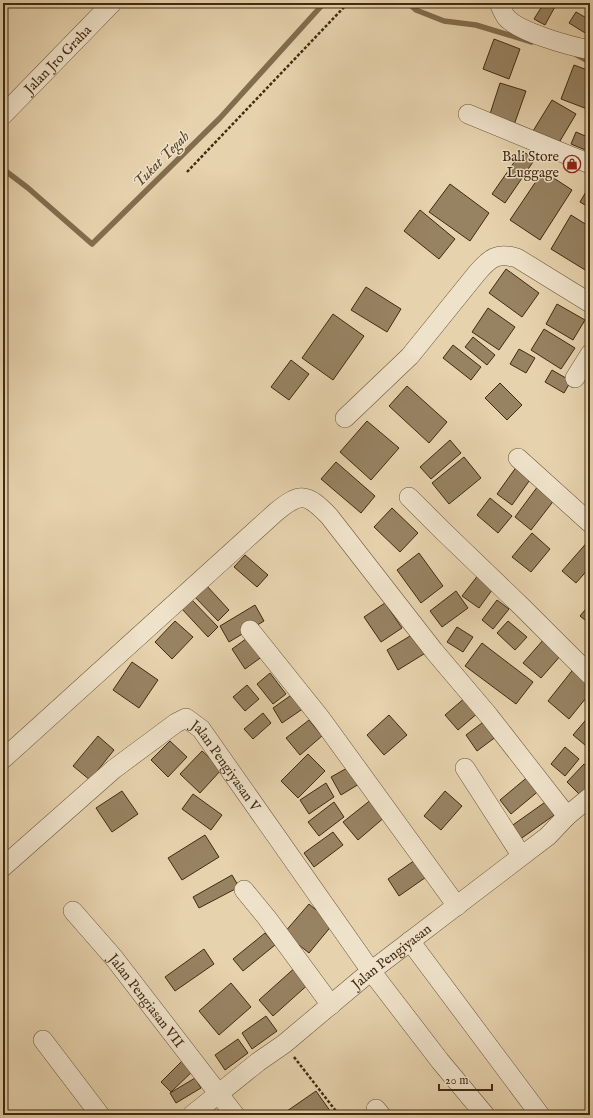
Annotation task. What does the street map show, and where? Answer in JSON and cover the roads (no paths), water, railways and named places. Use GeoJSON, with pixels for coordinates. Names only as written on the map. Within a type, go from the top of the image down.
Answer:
{"type":"FeatureCollection","features":[{"type":"Feature","properties":{"kind":"street","name":"Jalan Jro Graha"},"geometry":{"type":"LineString","coordinates":[[3,115],[112,3]]}},
{"type":"Feature","properties":{"kind":"street"},"geometry":{"type":"LineString","coordinates":[[499,3],[506,17],[514,24],[546,38],[590,50]]}},
{"type":"Feature","properties":{"kind":"street"},"geometry":{"type":"LineString","coordinates":[[468,114],[590,164]]}},
{"type":"Feature","properties":{"kind":"street"},"geometry":{"type":"LineString","coordinates":[[345,418],[410,356],[488,260],[506,254],[517,258],[590,303]]}},
{"type":"Feature","properties":{"kind":"street"},"geometry":{"type":"LineString","coordinates":[[575,378],[590,354]]}},
{"type":"Feature","properties":{"kind":"street"},"geometry":{"type":"LineString","coordinates":[[518,458],[590,523]]}},
{"type":"Feature","properties":{"kind":"street"},"geometry":{"type":"LineString","coordinates":[[3,759],[276,512],[288,502],[298,497],[307,498],[318,504],[329,516],[434,651],[489,716],[567,816]]}},
{"type":"Feature","properties":{"kind":"street"},"geometry":{"type":"LineString","coordinates":[[409,497],[590,675]]}},
{"type":"Feature","properties":{"kind":"street"},"geometry":{"type":"LineString","coordinates":[[250,630],[322,720],[457,906]]}},
{"type":"Feature","properties":{"kind":"street","name":"Jalan Pengiyasan V"},"geometry":{"type":"LineString","coordinates":[[3,867],[114,769],[157,736],[186,718],[201,729],[371,970]]}},
{"type":"Feature","properties":{"kind":"street"},"geometry":{"type":"LineString","coordinates":[[465,768],[521,855]]}},
{"type":"Feature","properties":{"kind":"street","name":"Jalan Pengiyasan"},"geometry":{"type":"LineString","coordinates":[[192,1115],[218,1093],[284,1044],[371,970],[548,836],[567,816],[590,798]]}},
{"type":"Feature","properties":{"kind":"street"},"geometry":{"type":"LineString","coordinates":[[244,890],[267,918],[331,1005]]}},
{"type":"Feature","properties":{"kind":"street","name":"Jalan Pengiasan VII"},"geometry":{"type":"LineString","coordinates":[[73,911],[114,958],[236,1115]]}},
{"type":"Feature","properties":{"kind":"street"},"geometry":{"type":"LineString","coordinates":[[410,941],[540,1115]]}},
{"type":"Feature","properties":{"kind":"street"},"geometry":{"type":"LineString","coordinates":[[371,970],[440,1061],[485,1115]]}},
{"type":"Feature","properties":{"kind":"street"},"geometry":{"type":"LineString","coordinates":[[44,1040],[100,1115]]}},
{"type":"Feature","properties":{"kind":"waterway","name":"Tukat Tegah"},"geometry":{"type":"LineString","coordinates":[[3,169],[28,188],[92,244],[220,118],[324,3]]}},
{"type":"Feature","properties":{"kind":"waterway"},"geometry":{"type":"LineString","coordinates":[[408,3],[416,10],[444,21],[476,25],[532,42]]}},
{"type":"Feature","properties":{"kind":"waterway"},"geometry":{"type":"LineString","coordinates":[[577,55],[590,62]]}},
{"type":"Feature","properties":{"kind":"place","name":"Bali Store Luggage"},"geometry":{"type":"Point","coordinates":[572,164]}}]}
